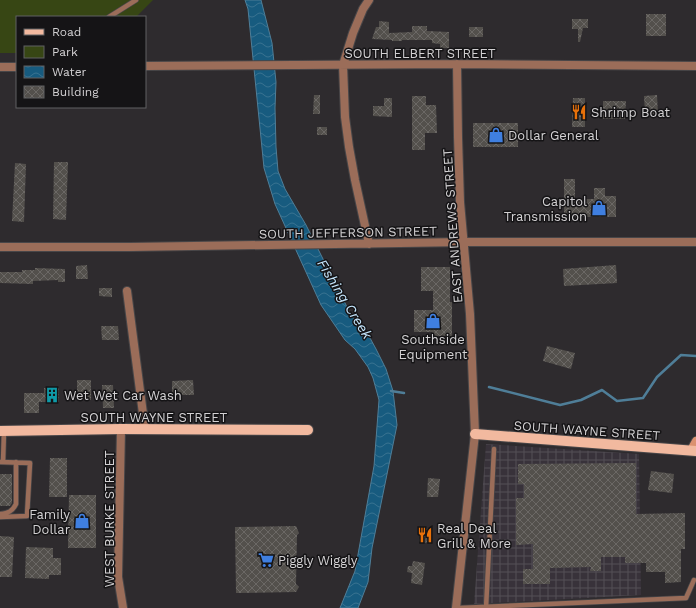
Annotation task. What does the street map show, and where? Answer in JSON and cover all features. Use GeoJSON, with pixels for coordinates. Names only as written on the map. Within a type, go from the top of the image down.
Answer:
{"type":"FeatureCollection","features":[{"type":"Feature","properties":{"kind":"main road","name":"SOUTH WAYNE STREET"},"geometry":{"type":"LineString","coordinates":[[2,431],[121,429],[308,430]]}},
{"type":"Feature","properties":{"kind":"main road","name":"SOUTH WAYNE STREET"},"geometry":{"type":"LineString","coordinates":[[476,434],[694,448]]}},
{"type":"Feature","properties":{"kind":"street"},"geometry":{"type":"LineString","coordinates":[[369,0],[363,9],[353,33],[343,65],[345,117],[349,147],[369,244]]}},
{"type":"Feature","properties":{"kind":"street","name":"SOUTH ELBERT STREET"},"geometry":{"type":"LineString","coordinates":[[149,66],[457,64],[696,66]]}},
{"type":"Feature","properties":{"kind":"street","name":"EAST ANDREWS STREET"},"geometry":{"type":"LineString","coordinates":[[456,608],[476,434],[470,314],[465,242],[460,202],[457,64]]}},
{"type":"Feature","properties":{"kind":"street"},"geometry":{"type":"LineString","coordinates":[[0,67],[16,67]]}},
{"type":"Feature","properties":{"kind":"street","name":"SOUTH JEFFERSON STREET"},"geometry":{"type":"LineString","coordinates":[[0,247],[130,247],[465,242],[696,242]]}},
{"type":"Feature","properties":{"kind":"street"},"geometry":{"type":"LineString","coordinates":[[127,291],[145,430]]}},
{"type":"Feature","properties":{"kind":"street","name":"WEST BURKE STREET"},"geometry":{"type":"LineString","coordinates":[[121,429],[118,578],[123,608]]}},
{"type":"Feature","properties":{"kind":"lane"},"geometry":{"type":"LineString","coordinates":[[111,16],[136,0]]}},
{"type":"Feature","properties":{"kind":"lane"},"geometry":{"type":"LineString","coordinates":[[0,517],[27,516],[30,463],[2,462],[2,431]]}},
{"type":"Feature","properties":{"kind":"lane"},"geometry":{"type":"LineString","coordinates":[[486,607],[494,448]]}},
{"type":"Feature","properties":{"kind":"lane"},"geometry":{"type":"LineString","coordinates":[[0,514],[8,513],[16,504],[16,462]]}},
{"type":"Feature","properties":{"kind":"lane"},"geometry":{"type":"LineString","coordinates":[[459,608],[686,598],[694,580]]}},
{"type":"Feature","properties":{"kind":"shaded area"},"geometry":{"type":"Polygon","coordinates":[[[486,444],[639,454],[641,595],[474,604],[486,444]]]}},
{"type":"Feature","properties":{"kind":"green space"},"geometry":{"type":"Polygon","coordinates":[[[0,0],[153,0],[137,16],[16,16],[16,53],[0,53],[0,0]]]}},
{"type":"Feature","properties":{"kind":"water"},"geometry":{"type":"Polygon","coordinates":[[[245,0],[261,0],[272,43],[276,82],[275,108],[278,171],[285,189],[306,225],[351,315],[370,338],[376,349],[386,369],[393,391],[397,425],[372,548],[368,582],[358,608],[340,608],[355,571],[374,466],[379,400],[373,378],[368,367],[355,349],[345,340],[321,305],[275,204],[264,168],[248,9],[245,0]]]}},
{"type":"Feature","properties":{"kind":"building"},"geometry":{"type":"Polygon","coordinates":[[[646,14],[666,14],[666,36],[646,36],[646,14]]]}},
{"type":"Feature","properties":{"kind":"building"},"geometry":{"type":"Polygon","coordinates":[[[572,19],[588,19],[588,28],[583,28],[580,42],[578,42],[578,29],[572,29],[572,19]]]}},
{"type":"Feature","properties":{"kind":"building"},"geometry":{"type":"Polygon","coordinates":[[[379,21],[389,22],[389,33],[412,32],[412,26],[427,26],[427,31],[449,32],[449,48],[440,48],[440,44],[432,43],[432,40],[392,41],[372,39],[376,27],[379,27],[379,21]]]}},
{"type":"Feature","properties":{"kind":"building"},"geometry":{"type":"Polygon","coordinates":[[[469,27],[483,27],[483,37],[469,37],[469,27]]]}},
{"type":"Feature","properties":{"kind":"building"},"geometry":{"type":"Polygon","coordinates":[[[314,95],[320,95],[320,114],[313,114],[314,95]]]}},
{"type":"Feature","properties":{"kind":"building"},"geometry":{"type":"Polygon","coordinates":[[[657,95],[658,114],[645,114],[644,96],[657,95]]]}},
{"type":"Feature","properties":{"kind":"building"},"geometry":{"type":"Polygon","coordinates":[[[412,96],[426,96],[426,105],[436,105],[437,133],[425,133],[425,150],[412,150],[412,96]]]}},
{"type":"Feature","properties":{"kind":"building"},"geometry":{"type":"Polygon","coordinates":[[[384,98],[392,98],[392,117],[373,116],[373,106],[384,106],[384,98]]]}},
{"type":"Feature","properties":{"kind":"building","name":"Shrimp Boat"},"geometry":{"type":"Polygon","coordinates":[[[573,98],[585,98],[585,127],[572,127],[573,98]]]}},
{"type":"Feature","properties":{"kind":"building"},"geometry":{"type":"Polygon","coordinates":[[[603,101],[626,101],[625,119],[603,119],[603,101]]]}},
{"type":"Feature","properties":{"kind":"building","name":"Dollar General"},"geometry":{"type":"Polygon","coordinates":[[[473,123],[518,123],[518,147],[473,147],[473,123]]]}},
{"type":"Feature","properties":{"kind":"building"},"geometry":{"type":"Polygon","coordinates":[[[317,127],[327,127],[327,135],[317,135],[317,127]]]}},
{"type":"Feature","properties":{"kind":"building"},"geometry":{"type":"Polygon","coordinates":[[[54,162],[68,162],[66,220],[53,219],[54,162]]]}},
{"type":"Feature","properties":{"kind":"building"},"geometry":{"type":"Polygon","coordinates":[[[15,163],[26,164],[24,222],[12,221],[15,163]]]}},
{"type":"Feature","properties":{"kind":"building"},"geometry":{"type":"Polygon","coordinates":[[[564,179],[575,179],[575,199],[594,199],[594,188],[605,188],[605,196],[616,196],[616,217],[574,217],[574,221],[564,221],[564,179]]]}},
{"type":"Feature","properties":{"kind":"building"},"geometry":{"type":"Polygon","coordinates":[[[87,265],[88,279],[76,279],[76,266],[87,265]]]}},
{"type":"Feature","properties":{"kind":"building"},"geometry":{"type":"Polygon","coordinates":[[[616,265],[617,283],[564,286],[563,269],[616,265]]]}},
{"type":"Feature","properties":{"kind":"building"},"geometry":{"type":"Polygon","coordinates":[[[421,267],[450,267],[452,336],[432,336],[432,332],[414,332],[414,310],[433,310],[433,291],[421,291],[421,267]]]}},
{"type":"Feature","properties":{"kind":"building"},"geometry":{"type":"Polygon","coordinates":[[[35,268],[65,269],[65,282],[58,282],[58,280],[33,281],[33,284],[0,283],[0,272],[22,272],[22,270],[35,270],[35,268]]]}},
{"type":"Feature","properties":{"kind":"building"},"geometry":{"type":"Polygon","coordinates":[[[99,288],[112,288],[112,297],[99,296],[99,288]]]}},
{"type":"Feature","properties":{"kind":"building"},"geometry":{"type":"Polygon","coordinates":[[[101,326],[118,326],[119,340],[102,340],[101,326]]]}},
{"type":"Feature","properties":{"kind":"building"},"geometry":{"type":"Polygon","coordinates":[[[547,346],[575,353],[571,369],[543,361],[547,346]]]}},
{"type":"Feature","properties":{"kind":"building"},"geometry":{"type":"Polygon","coordinates":[[[77,380],[91,380],[91,400],[77,400],[77,380]]]}},
{"type":"Feature","properties":{"kind":"building"},"geometry":{"type":"Polygon","coordinates":[[[193,380],[194,395],[172,395],[172,381],[193,380]]]}},
{"type":"Feature","properties":{"kind":"building"},"geometry":{"type":"Polygon","coordinates":[[[102,385],[113,385],[114,408],[103,408],[102,385]]]}},
{"type":"Feature","properties":{"kind":"building"},"geometry":{"type":"Polygon","coordinates":[[[44,388],[59,388],[59,402],[39,402],[39,413],[24,413],[24,393],[44,393],[44,388]]]}},
{"type":"Feature","properties":{"kind":"building"},"geometry":{"type":"Polygon","coordinates":[[[50,458],[67,458],[67,497],[49,497],[50,458]]]}},
{"type":"Feature","properties":{"kind":"building"},"geometry":{"type":"Polygon","coordinates":[[[636,463],[636,514],[685,513],[685,549],[681,549],[681,582],[665,583],[665,572],[646,572],[646,563],[625,563],[625,557],[601,557],[601,571],[590,571],[591,567],[550,568],[550,584],[523,584],[523,569],[533,569],[533,544],[516,545],[516,498],[524,498],[524,484],[518,484],[518,464],[636,463]]]}},
{"type":"Feature","properties":{"kind":"building"},"geometry":{"type":"Polygon","coordinates":[[[651,471],[674,474],[672,493],[648,490],[651,471]]]}},
{"type":"Feature","properties":{"kind":"building"},"geometry":{"type":"Polygon","coordinates":[[[0,474],[12,474],[12,503],[10,506],[0,506],[0,474]]]}},
{"type":"Feature","properties":{"kind":"building"},"geometry":{"type":"Polygon","coordinates":[[[428,478],[440,479],[438,497],[427,497],[428,478]]]}},
{"type":"Feature","properties":{"kind":"building","name":"Family Dollar"},"geometry":{"type":"Polygon","coordinates":[[[69,495],[96,495],[96,548],[68,548],[69,495]]]}},
{"type":"Feature","properties":{"kind":"building","name":"Piggly Wiggly"},"geometry":{"type":"Polygon","coordinates":[[[296,526],[299,533],[297,535],[296,584],[299,587],[296,592],[236,593],[235,527],[296,526]]]}},
{"type":"Feature","properties":{"kind":"building","name":"Real Deal Grill & More"},"geometry":{"type":"Polygon","coordinates":[[[420,528],[431,529],[430,543],[419,542],[420,528]]]}},
{"type":"Feature","properties":{"kind":"building"},"geometry":{"type":"Polygon","coordinates":[[[0,536],[14,537],[12,577],[0,577],[0,536]]]}},
{"type":"Feature","properties":{"kind":"building"},"geometry":{"type":"Polygon","coordinates":[[[26,547],[53,548],[53,558],[61,558],[61,575],[49,575],[49,579],[25,578],[26,547]]]}},
{"type":"Feature","properties":{"kind":"building"},"geometry":{"type":"Polygon","coordinates":[[[413,561],[425,563],[422,585],[411,583],[412,573],[407,572],[408,566],[412,566],[413,561]]]}},
{"type":"Feature","properties":{"kind":"waterway"},"geometry":{"type":"LineString","coordinates":[[489,387],[560,405],[581,400],[602,390],[617,401],[643,398],[657,377],[681,355],[696,356]]}},
{"type":"Feature","properties":{"kind":"waterway"},"geometry":{"type":"LineString","coordinates":[[391,391],[404,393]]}},
{"type":"Feature","properties":{"kind":"place","name":"Shrimp Boat"},"geometry":{"type":"Point","coordinates":[579,112]}},
{"type":"Feature","properties":{"kind":"place","name":"Dollar General"},"geometry":{"type":"Point","coordinates":[496,135]}},
{"type":"Feature","properties":{"kind":"place","name":"Capitol Transmission"},"geometry":{"type":"Point","coordinates":[599,208]}},
{"type":"Feature","properties":{"kind":"place","name":"Southside Equipment"},"geometry":{"type":"Point","coordinates":[433,321]}},
{"type":"Feature","properties":{"kind":"place","name":"Wet Wet Car Wash"},"geometry":{"type":"Point","coordinates":[52,395]}},
{"type":"Feature","properties":{"kind":"place","name":"Family Dollar"},"geometry":{"type":"Point","coordinates":[82,521]}},
{"type":"Feature","properties":{"kind":"place","name":"Real Deal Grill & More"},"geometry":{"type":"Point","coordinates":[425,535]}},
{"type":"Feature","properties":{"kind":"place","name":"Piggly Wiggly"},"geometry":{"type":"Point","coordinates":[266,560]}},
{"type":"Feature","properties":{"kind":"water label","name":"Fishing Creek"},"geometry":{"type":"Point","coordinates":[345,299]}}]}
